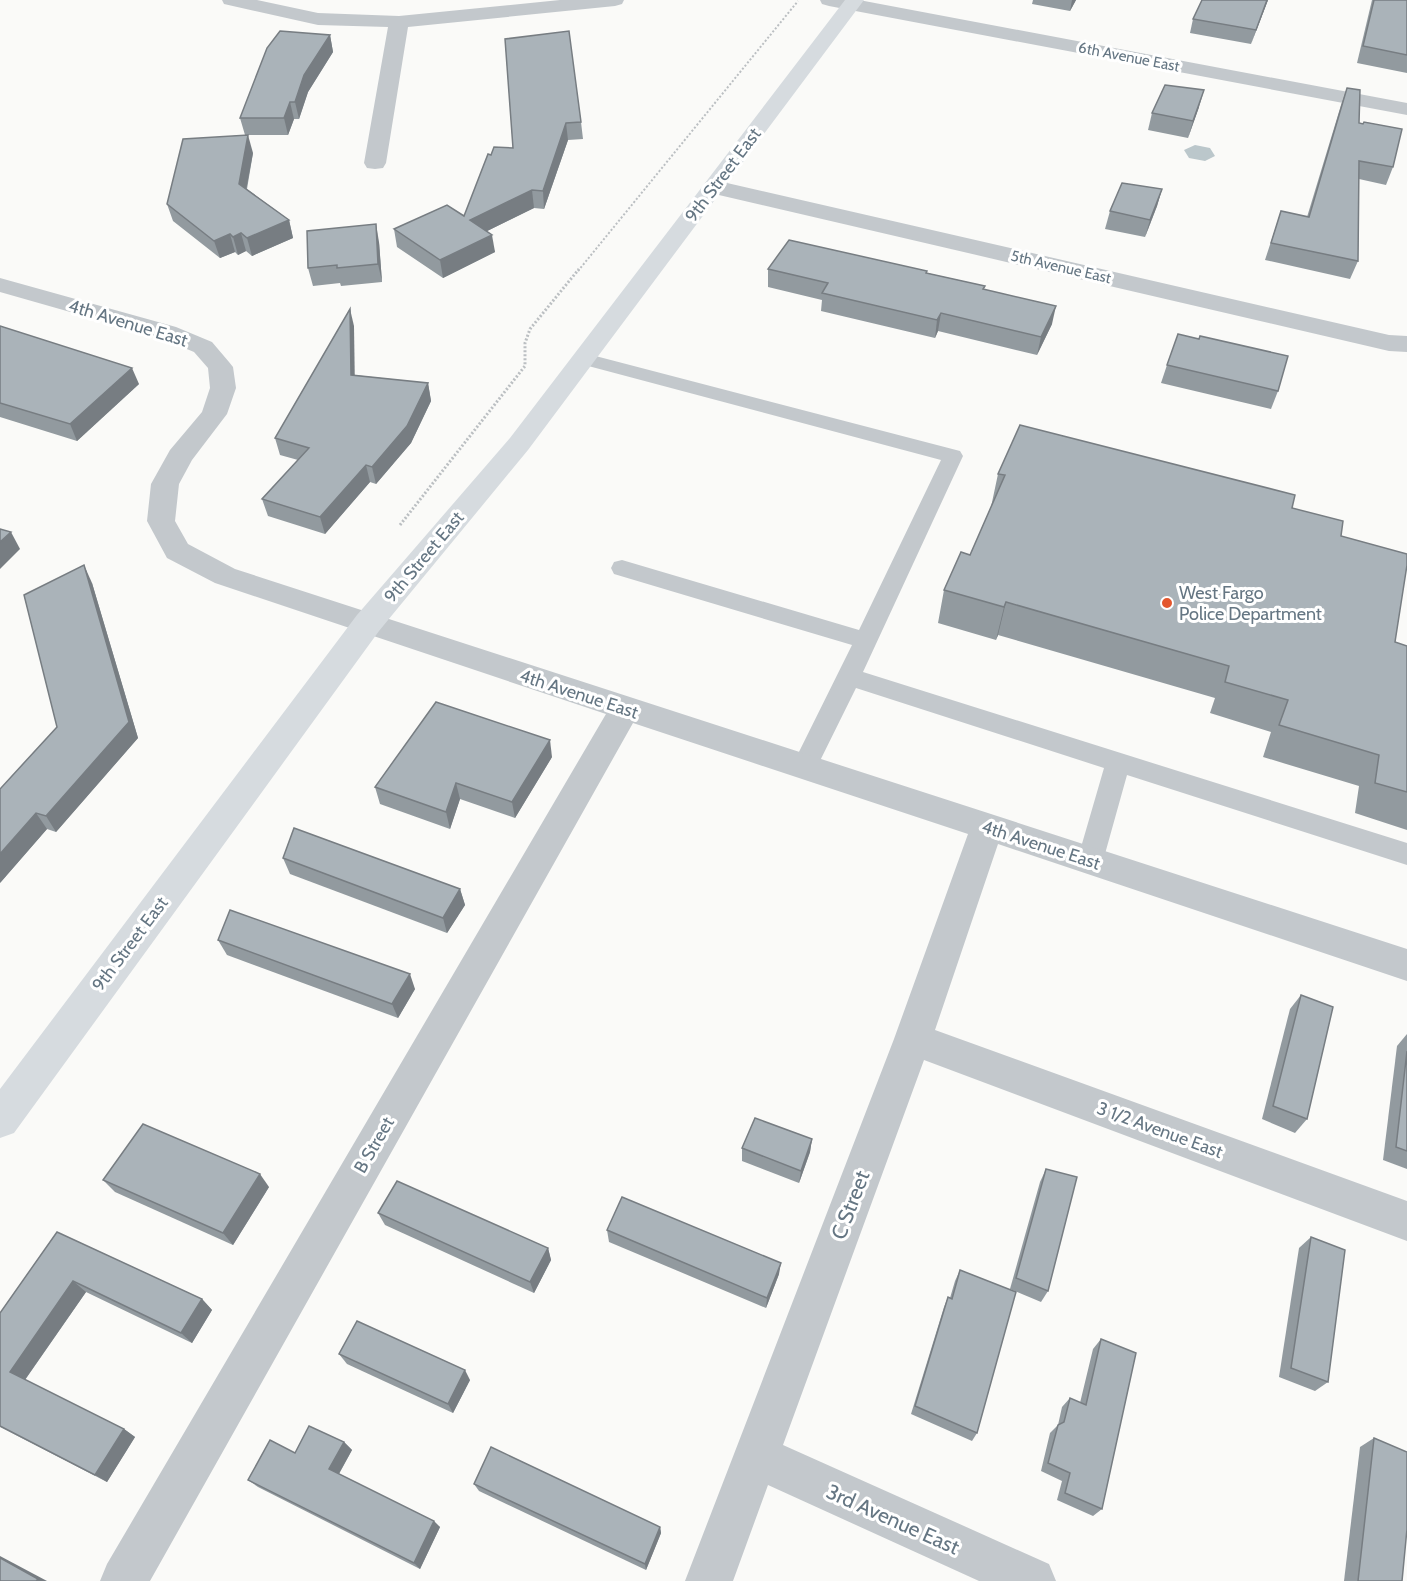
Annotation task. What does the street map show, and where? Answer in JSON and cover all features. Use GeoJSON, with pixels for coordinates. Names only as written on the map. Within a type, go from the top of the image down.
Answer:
{"type":"FeatureCollection","features":[{"type":"Feature","properties":{"kind":"main road","name":"9th Street East"},"geometry":{"type":"LineString","coordinates":[[0,1120],[368,623],[519,444],[714,187],[845,1]]}},
{"type":"Feature","properties":{"kind":"street"},"geometry":{"type":"LineString","coordinates":[[231,0],[318,19],[399,22],[615,0]]}},
{"type":"Feature","properties":{"kind":"street","name":"6th Avenue East"},"geometry":{"type":"LineString","coordinates":[[845,1],[1407,109]]}},
{"type":"Feature","properties":{"kind":"street"},"geometry":{"type":"LineString","coordinates":[[375,164],[399,22]]}},
{"type":"Feature","properties":{"kind":"street","name":"5th Avenue East"},"geometry":{"type":"LineString","coordinates":[[714,187],[1389,343],[1407,345]]}},
{"type":"Feature","properties":{"kind":"street","name":"4th Avenue East"},"geometry":{"type":"LineString","coordinates":[[0,285],[167,332],[203,347],[220,367],[223,388],[214,414],[180,456],[165,484],[161,521],[177,551],[225,576],[1407,965]]}},
{"type":"Feature","properties":{"kind":"street","name":"B Street"},"geometry":{"type":"LineString","coordinates":[[124,1581],[624,709]]}},
{"type":"Feature","properties":{"kind":"street","name":"C Street"},"geometry":{"type":"LineString","coordinates":[[709,1581],[913,1039],[987,827]]}},
{"type":"Feature","properties":{"kind":"street","name":"3 1/2 Avenue East"},"geometry":{"type":"LineString","coordinates":[[913,1039],[1407,1221]]}},
{"type":"Feature","properties":{"kind":"street","name":"3rd Avenue East"},"geometry":{"type":"LineString","coordinates":[[755,1456],[1032,1581]]}},
{"type":"Feature","properties":{"kind":"lane"},"geometry":{"type":"LineString","coordinates":[[584,359],[953,456],[804,768]]}},
{"type":"Feature","properties":{"kind":"lane"},"geometry":{"type":"LineString","coordinates":[[622,568],[866,641]]}},
{"type":"Feature","properties":{"kind":"lane"},"geometry":{"type":"LineString","coordinates":[[849,677],[1407,854]]}},
{"type":"Feature","properties":{"kind":"lane"},"geometry":{"type":"LineString","coordinates":[[1090,861],[1119,761]]}},
{"type":"Feature","properties":{"kind":"path"},"geometry":{"type":"LineString","coordinates":[[396,531],[525,366],[525,343],[530,329],[799,0]]}},
{"type":"Feature","properties":{"kind":"shaded area"},"geometry":{"type":"Polygon","coordinates":[[[1195,145],[1210,148],[1215,156],[1205,161],[1189,158],[1184,150],[1195,145]]]}},
{"type":"Feature","properties":{"kind":"building"},"geometry":{"type":"Polygon","coordinates":[[[1202,0],[1267,0],[1256,30],[1193,19],[1202,0]]]}},
{"type":"Feature","properties":{"kind":"building"},"geometry":{"type":"Polygon","coordinates":[[[1374,0],[1407,0],[1407,55],[1363,46],[1374,0]]]}},
{"type":"Feature","properties":{"kind":"building"},"geometry":{"type":"Polygon","coordinates":[[[280,31],[330,35],[304,75],[295,102],[290,102],[284,118],[240,118],[267,48],[280,31]]]}},
{"type":"Feature","properties":{"kind":"building"},"geometry":{"type":"Polygon","coordinates":[[[569,31],[581,122],[566,123],[543,191],[532,190],[470,220],[492,235],[440,260],[394,229],[447,205],[464,216],[488,154],[491,155],[494,147],[513,148],[505,39],[569,31]]]}},
{"type":"Feature","properties":{"kind":"building"},"geometry":{"type":"Polygon","coordinates":[[[1165,85],[1204,90],[1193,121],[1152,113],[1165,85]]]}},
{"type":"Feature","properties":{"kind":"building"},"geometry":{"type":"Polygon","coordinates":[[[1347,88],[1360,90],[1359,123],[1402,129],[1393,167],[1359,161],[1358,261],[1271,243],[1281,211],[1309,217],[1347,88]]]}},
{"type":"Feature","properties":{"kind":"building"},"geometry":{"type":"Polygon","coordinates":[[[248,135],[239,184],[289,220],[247,238],[241,233],[233,237],[230,234],[214,241],[167,204],[183,139],[248,135]]]}},
{"type":"Feature","properties":{"kind":"building"},"geometry":{"type":"Polygon","coordinates":[[[1122,183],[1162,189],[1150,220],[1110,211],[1122,183]]]}},
{"type":"Feature","properties":{"kind":"building"},"geometry":{"type":"Polygon","coordinates":[[[376,224],[378,264],[308,268],[307,231],[376,224]]]}},
{"type":"Feature","properties":{"kind":"building"},"geometry":{"type":"Polygon","coordinates":[[[789,240],[927,271],[926,273],[985,286],[983,289],[1056,306],[1041,337],[941,313],[937,320],[822,293],[828,283],[768,269],[789,240]]]}},
{"type":"Feature","properties":{"kind":"building"},"geometry":{"type":"Polygon","coordinates":[[[350,309],[351,375],[428,383],[407,426],[372,467],[366,465],[320,517],[262,499],[309,448],[275,438],[350,309]]]}},
{"type":"Feature","properties":{"kind":"building"},"geometry":{"type":"Polygon","coordinates":[[[0,326],[132,368],[70,424],[0,403],[0,326]]]}},
{"type":"Feature","properties":{"kind":"building"},"geometry":{"type":"Polygon","coordinates":[[[1178,334],[1199,339],[1200,336],[1288,356],[1278,391],[1167,365],[1178,334]]]}},
{"type":"Feature","properties":{"kind":"building","name":"West Fargo Police Department"},"geometry":{"type":"Polygon","coordinates":[[[1020,425],[1295,495],[1292,508],[1343,521],[1341,536],[1407,554],[1395,642],[1407,646],[1407,792],[1375,783],[1379,755],[1279,725],[1288,700],[1225,682],[1229,666],[1006,602],[1004,607],[944,590],[961,552],[970,555],[1005,475],[998,474],[1020,425]]]}},
{"type":"Feature","properties":{"kind":"building"},"geometry":{"type":"Polygon","coordinates":[[[0,529],[11,532],[0,542],[0,529]]]}},
{"type":"Feature","properties":{"kind":"building"},"geometry":{"type":"Polygon","coordinates":[[[84,565],[129,722],[46,816],[36,813],[0,854],[0,789],[57,727],[24,595],[84,565]]]}},
{"type":"Feature","properties":{"kind":"building"},"geometry":{"type":"Polygon","coordinates":[[[436,702],[550,740],[512,802],[456,783],[446,812],[375,787],[436,702]]]}},
{"type":"Feature","properties":{"kind":"building"},"geometry":{"type":"Polygon","coordinates":[[[294,828],[460,889],[443,918],[283,858],[294,828]]]}},
{"type":"Feature","properties":{"kind":"building"},"geometry":{"type":"Polygon","coordinates":[[[230,910],[410,974],[392,1004],[218,940],[230,910]]]}},
{"type":"Feature","properties":{"kind":"building"},"geometry":{"type":"Polygon","coordinates":[[[1301,995],[1333,1007],[1307,1119],[1273,1106],[1301,995]]]}},
{"type":"Feature","properties":{"kind":"building"},"geometry":{"type":"Polygon","coordinates":[[[1407,1051],[1407,1151],[1396,1147],[1407,1051]]]}},
{"type":"Feature","properties":{"kind":"building"},"geometry":{"type":"Polygon","coordinates":[[[755,1118],[812,1139],[801,1171],[742,1148],[755,1118]]]}},
{"type":"Feature","properties":{"kind":"building"},"geometry":{"type":"Polygon","coordinates":[[[143,1124],[260,1174],[223,1233],[103,1180],[143,1124]]]}},
{"type":"Feature","properties":{"kind":"building"},"geometry":{"type":"Polygon","coordinates":[[[1046,1169],[1077,1177],[1048,1291],[1016,1278],[1046,1169]]]}},
{"type":"Feature","properties":{"kind":"building"},"geometry":{"type":"Polygon","coordinates":[[[397,1181],[548,1248],[530,1282],[378,1213],[397,1181]]]}},
{"type":"Feature","properties":{"kind":"building"},"geometry":{"type":"Polygon","coordinates":[[[622,1197],[781,1263],[767,1298],[607,1230],[622,1197]]]}},
{"type":"Feature","properties":{"kind":"building"},"geometry":{"type":"Polygon","coordinates":[[[57,1232],[202,1299],[181,1333],[73,1281],[10,1372],[124,1429],[95,1475],[0,1426],[0,1313],[57,1232]]]}},
{"type":"Feature","properties":{"kind":"building"},"geometry":{"type":"Polygon","coordinates":[[[1311,1237],[1345,1250],[1328,1382],[1291,1368],[1311,1237]]]}},
{"type":"Feature","properties":{"kind":"building"},"geometry":{"type":"Polygon","coordinates":[[[960,1270],[1016,1292],[977,1433],[915,1406],[948,1297],[952,1299],[960,1270]]]}},
{"type":"Feature","properties":{"kind":"building"},"geometry":{"type":"Polygon","coordinates":[[[357,1321],[465,1370],[448,1404],[339,1354],[357,1321]]]}},
{"type":"Feature","properties":{"kind":"building"},"geometry":{"type":"Polygon","coordinates":[[[1101,1339],[1136,1353],[1102,1509],[1065,1493],[1070,1473],[1048,1463],[1058,1425],[1064,1422],[1070,1398],[1086,1405],[1101,1339]]]}},
{"type":"Feature","properties":{"kind":"building"},"geometry":{"type":"Polygon","coordinates":[[[309,1426],[344,1442],[329,1469],[434,1521],[414,1563],[248,1480],[270,1440],[295,1453],[309,1426]]]}},
{"type":"Feature","properties":{"kind":"building"},"geometry":{"type":"Polygon","coordinates":[[[1374,1438],[1407,1452],[1407,1529],[1402,1581],[1358,1581],[1374,1438]]]}},
{"type":"Feature","properties":{"kind":"building"},"geometry":{"type":"Polygon","coordinates":[[[491,1447],[660,1527],[645,1564],[474,1484],[491,1447]]]}},
{"type":"Feature","properties":{"kind":"building"},"geometry":{"type":"Polygon","coordinates":[[[0,1558],[38,1579],[36,1581],[0,1581],[0,1558]]]}},
{"type":"Feature","properties":{"kind":"place","name":"West Fargo Police Department"},"geometry":{"type":"Point","coordinates":[1167,603]}}]}
